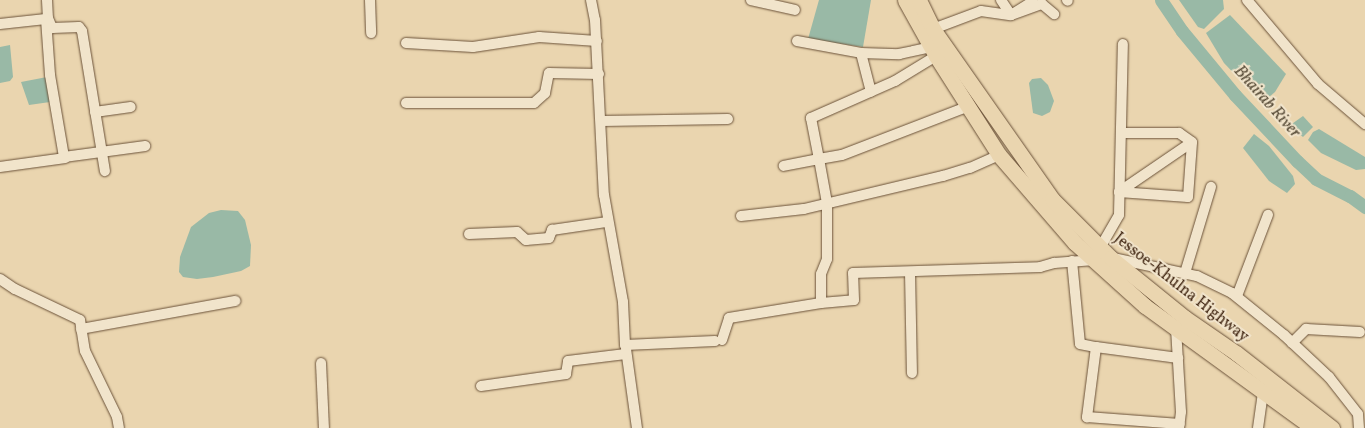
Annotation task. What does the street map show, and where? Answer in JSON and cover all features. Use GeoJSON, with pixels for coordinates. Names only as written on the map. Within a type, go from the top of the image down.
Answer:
{"type":"FeatureCollection","features":[{"type":"Feature","properties":{"kind":"highway","name":"Jessoe-Khulna Highway"},"geometry":{"type":"LineString","coordinates":[[905,0],[932,52],[969,106],[999,154],[1075,243],[1097,254],[1112,258],[1185,318],[1236,353],[1332,428]]}},
{"type":"Feature","properties":{"kind":"highway","name":"Jessoe-Khulna Highway"},"geometry":{"type":"LineString","coordinates":[[919,0],[934,29],[1052,199],[1097,254],[1145,306],[1263,391],[1298,422],[1313,428]]}},
{"type":"Feature","properties":{"kind":"street"},"geometry":{"type":"LineString","coordinates":[[47,0],[48,18],[52,28],[79,27],[82,31],[105,171]]}},
{"type":"Feature","properties":{"kind":"street"},"geometry":{"type":"LineString","coordinates":[[370,0],[371,33]]}},
{"type":"Feature","properties":{"kind":"street"},"geometry":{"type":"LineString","coordinates":[[591,0],[597,41],[607,222],[623,302],[626,349],[637,428]]}},
{"type":"Feature","properties":{"kind":"street"},"geometry":{"type":"LineString","coordinates":[[751,0],[795,10]]}},
{"type":"Feature","properties":{"kind":"street"},"geometry":{"type":"LineString","coordinates":[[1001,0],[1011,15]]}},
{"type":"Feature","properties":{"kind":"street"},"geometry":{"type":"LineString","coordinates":[[1011,15],[1032,2],[1032,0]]}},
{"type":"Feature","properties":{"kind":"street"},"geometry":{"type":"LineString","coordinates":[[1247,0],[1318,84],[1365,124]]}},
{"type":"Feature","properties":{"kind":"street"},"geometry":{"type":"LineString","coordinates":[[934,29],[981,12],[1011,15],[1042,4],[1054,14]]}},
{"type":"Feature","properties":{"kind":"street"},"geometry":{"type":"LineString","coordinates":[[0,24],[46,20],[50,75],[62,156],[65,158]]}},
{"type":"Feature","properties":{"kind":"street"},"geometry":{"type":"LineString","coordinates":[[406,44],[473,47],[539,37],[597,41]]}},
{"type":"Feature","properties":{"kind":"street"},"geometry":{"type":"LineString","coordinates":[[797,41],[861,53],[899,54],[932,52]]}},
{"type":"Feature","properties":{"kind":"street"},"geometry":{"type":"LineString","coordinates":[[481,386],[566,374],[568,361],[626,349],[718,340],[730,318],[822,303],[854,300],[853,273],[1040,267],[1072,261],[1097,254],[1119,215],[1123,44]]}},
{"type":"Feature","properties":{"kind":"street"},"geometry":{"type":"LineString","coordinates":[[822,303],[821,274],[827,259],[827,203],[811,118],[895,81],[932,52]]}},
{"type":"Feature","properties":{"kind":"street"},"geometry":{"type":"LineString","coordinates":[[861,53],[871,92]]}},
{"type":"Feature","properties":{"kind":"street"},"geometry":{"type":"LineString","coordinates":[[406,103],[534,103],[545,93],[549,73],[599,74]]}},
{"type":"Feature","properties":{"kind":"street"},"geometry":{"type":"LineString","coordinates":[[784,166],[842,155],[969,106]]}},
{"type":"Feature","properties":{"kind":"street"},"geometry":{"type":"LineString","coordinates":[[95,112],[131,107]]}},
{"type":"Feature","properties":{"kind":"street"},"geometry":{"type":"LineString","coordinates":[[602,121],[728,119]]}},
{"type":"Feature","properties":{"kind":"street"},"geometry":{"type":"LineString","coordinates":[[1120,133],[1179,133],[1192,142]]}},
{"type":"Feature","properties":{"kind":"street"},"geometry":{"type":"LineString","coordinates":[[1119,192],[1188,197],[1192,142]]}},
{"type":"Feature","properties":{"kind":"street"},"geometry":{"type":"LineString","coordinates":[[1119,192],[1192,142]]}},
{"type":"Feature","properties":{"kind":"street"},"geometry":{"type":"LineString","coordinates":[[0,167],[145,146]]}},
{"type":"Feature","properties":{"kind":"street"},"geometry":{"type":"LineString","coordinates":[[741,216],[827,203],[970,168],[999,154]]}},
{"type":"Feature","properties":{"kind":"street"},"geometry":{"type":"LineString","coordinates":[[1185,273],[1211,187]]}},
{"type":"Feature","properties":{"kind":"street"},"geometry":{"type":"LineString","coordinates":[[1237,296],[1268,214]]}},
{"type":"Feature","properties":{"kind":"street"},"geometry":{"type":"LineString","coordinates":[[469,234],[518,232],[526,240],[549,238],[552,230],[607,222]]}},
{"type":"Feature","properties":{"kind":"street"},"geometry":{"type":"LineString","coordinates":[[1112,258],[1197,276],[1237,296],[1329,377],[1358,414],[1361,424]]}},
{"type":"Feature","properties":{"kind":"street"},"geometry":{"type":"LineString","coordinates":[[1072,261],[1080,344],[1178,358]]}},
{"type":"Feature","properties":{"kind":"street"},"geometry":{"type":"LineString","coordinates":[[910,272],[912,373]]}},
{"type":"Feature","properties":{"kind":"street"},"geometry":{"type":"LineString","coordinates":[[0,279],[14,289],[80,320],[85,351],[117,417],[119,428]]}},
{"type":"Feature","properties":{"kind":"street"},"geometry":{"type":"LineString","coordinates":[[81,329],[235,301]]}},
{"type":"Feature","properties":{"kind":"street"},"geometry":{"type":"LineString","coordinates":[[1096,347],[1087,417],[1180,426],[1176,328]]}},
{"type":"Feature","properties":{"kind":"street"},"geometry":{"type":"LineString","coordinates":[[1292,343],[1306,329],[1360,332]]}},
{"type":"Feature","properties":{"kind":"street"},"geometry":{"type":"LineString","coordinates":[[321,363],[324,428]]}},
{"type":"Feature","properties":{"kind":"street"},"geometry":{"type":"LineString","coordinates":[[1258,428],[1263,391]]}},
{"type":"Feature","properties":{"kind":"shaded area"},"geometry":{"type":"Polygon","coordinates":[[[819,0],[871,0],[863,47],[808,39],[819,0]]]}},
{"type":"Feature","properties":{"kind":"shaded area"},"geometry":{"type":"Polygon","coordinates":[[[1179,0],[1223,0],[1224,9],[1204,29],[1198,27],[1179,0]]]}},
{"type":"Feature","properties":{"kind":"shaded area"},"geometry":{"type":"Polygon","coordinates":[[[1230,15],[1286,74],[1275,92],[1262,103],[1224,63],[1206,33],[1230,15]]]}},
{"type":"Feature","properties":{"kind":"shaded area"},"geometry":{"type":"Polygon","coordinates":[[[10,45],[13,77],[10,81],[0,83],[0,47],[10,45]]]}},
{"type":"Feature","properties":{"kind":"shaded area"},"geometry":{"type":"Polygon","coordinates":[[[47,77],[50,102],[29,105],[21,82],[47,77]]]}},
{"type":"Feature","properties":{"kind":"shaded area"},"geometry":{"type":"Polygon","coordinates":[[[1041,78],[1048,85],[1054,101],[1050,112],[1042,116],[1033,113],[1029,83],[1032,79],[1041,78]]]}},
{"type":"Feature","properties":{"kind":"shaded area"},"geometry":{"type":"Polygon","coordinates":[[[1303,116],[1313,127],[1303,137],[1289,126],[1303,116]]]}},
{"type":"Feature","properties":{"kind":"shaded area"},"geometry":{"type":"Polygon","coordinates":[[[1319,129],[1365,157],[1365,169],[1356,170],[1321,153],[1308,140],[1313,132],[1319,129]]]}},
{"type":"Feature","properties":{"kind":"shaded area"},"geometry":{"type":"Polygon","coordinates":[[[1254,134],[1269,146],[1293,176],[1295,184],[1287,193],[1269,181],[1243,148],[1254,134]]]}},
{"type":"Feature","properties":{"kind":"shaded area"},"geometry":{"type":"Polygon","coordinates":[[[221,210],[238,211],[245,220],[251,245],[250,266],[241,271],[213,277],[197,279],[183,277],[179,272],[180,257],[191,227],[209,213],[221,210]]]}},
{"type":"Feature","properties":{"kind":"waterway","name":"Bhairab River"},"geometry":{"type":"LineString","coordinates":[[1161,0],[1182,31],[1235,95],[1297,161],[1316,179],[1350,196],[1365,207]]}}]}
